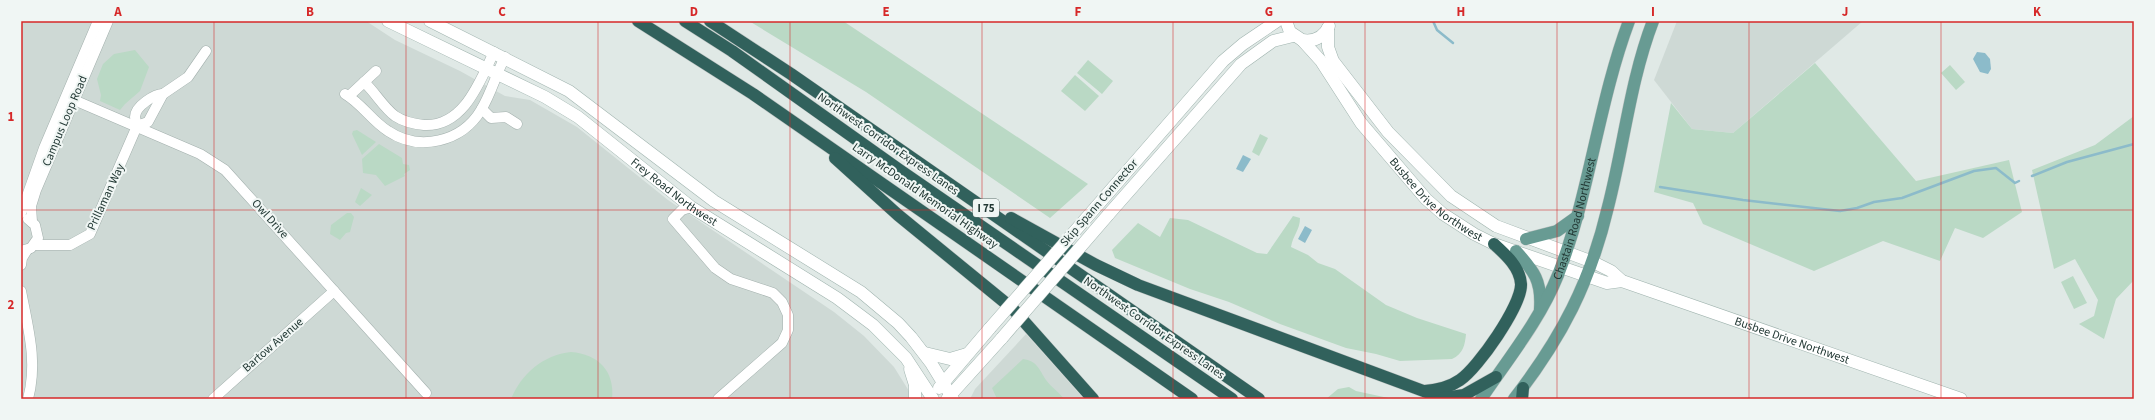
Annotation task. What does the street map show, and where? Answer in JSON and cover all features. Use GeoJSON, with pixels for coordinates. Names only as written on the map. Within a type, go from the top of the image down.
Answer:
{"type":"FeatureCollection","features":[{"type":"Feature","properties":{"kind":"highway","name":"Larry McDonald Memorial Highway"},"geometry":{"type":"LineString","coordinates":[[638,21],[798,125],[1192,399]]}},
{"type":"Feature","properties":{"kind":"highway","name":"Northwest Corridor Express Lanes"},"geometry":{"type":"LineString","coordinates":[[685,21],[732,51],[898,169],[1232,399]]}},
{"type":"Feature","properties":{"kind":"highway","name":"Larry McDonald Memorial Highway"},"geometry":{"type":"LineString","coordinates":[[710,21],[791,74],[1259,399]]}},
{"type":"Feature","properties":{"kind":"highway"},"geometry":{"type":"LineString","coordinates":[[798,125],[898,215],[1013,309],[1093,399]]}},
{"type":"Feature","properties":{"kind":"highway"},"geometry":{"type":"LineString","coordinates":[[979,204],[1034,230],[1089,261],[1138,285],[1272,337],[1445,399],[1464,395],[1496,377]]}},
{"type":"Feature","properties":{"kind":"highway"},"geometry":{"type":"LineString","coordinates":[[1425,391],[1444,388],[1459,381],[1468,374],[1483,357],[1516,304],[1520,294],[1521,282],[1518,272],[1506,255],[1494,244]]}},
{"type":"Feature","properties":{"kind":"main road","name":"Chastain Road Northwest"},"geometry":{"type":"LineString","coordinates":[[1481,399],[1539,312],[1566,253],[1578,216],[1611,76],[1628,21]]}},
{"type":"Feature","properties":{"kind":"main road"},"geometry":{"type":"LineString","coordinates":[[1514,399],[1522,394],[1565,325],[1587,277],[1609,206],[1636,78],[1653,21]]}},
{"type":"Feature","properties":{"kind":"main road"},"geometry":{"type":"LineString","coordinates":[[1526,239],[1557,231],[1578,216]]}},
{"type":"Feature","properties":{"kind":"main road"},"geometry":{"type":"LineString","coordinates":[[1516,251],[1536,274],[1540,290],[1539,312]]}},
{"type":"Feature","properties":{"kind":"street","name":"Campus Loop Road"},"geometry":{"type":"LineString","coordinates":[[32,222],[31,206],[36,190],[98,21]]}},
{"type":"Feature","properties":{"kind":"street","name":"Campus Loop Road"},"geometry":{"type":"LineString","coordinates":[[21,213],[44,148],[108,21]]}},
{"type":"Feature","properties":{"kind":"street","name":"Frey Road Northwest"},"geometry":{"type":"LineString","coordinates":[[388,21],[545,96],[578,116],[691,207],[859,314],[886,337],[906,358],[931,398]]}},
{"type":"Feature","properties":{"kind":"street","name":"Frey Road Northwest"},"geometry":{"type":"LineString","coordinates":[[430,21],[499,54],[570,91],[714,201],[861,292],[898,323],[924,354],[944,382],[950,398]]}},
{"type":"Feature","properties":{"kind":"street","name":"Skip Spann Connector"},"geometry":{"type":"LineString","coordinates":[[931,398],[971,350],[1218,67],[1243,44],[1277,21]]}},
{"type":"Feature","properties":{"kind":"street","name":"Busbee Drive Northwest"},"geometry":{"type":"LineString","coordinates":[[1286,21],[1298,38],[1311,49],[1361,124],[1426,199],[1457,224],[1494,244],[1546,260],[1587,277],[1607,283],[1622,281]]}},
{"type":"Feature","properties":{"kind":"street","name":"Skip Spann Connector"},"geometry":{"type":"LineString","coordinates":[[950,398],[1241,64],[1265,45],[1278,38],[1318,39],[1332,23]]}},
{"type":"Feature","properties":{"kind":"street","name":"Busbee Drive Northwest"},"geometry":{"type":"LineString","coordinates":[[1332,23],[1338,65],[1377,118],[1447,192],[1472,211],[1496,226],[1526,239],[1592,262],[1611,271],[1622,281],[1961,399]]}},
{"type":"Feature","properties":{"kind":"street"},"geometry":{"type":"LineString","coordinates":[[1265,45],[1284,43],[1311,49]]}},
{"type":"Feature","properties":{"kind":"street","name":"Prillaman Way"},"geometry":{"type":"LineString","coordinates":[[27,249],[74,244],[86,237],[93,230],[137,126],[135,116],[136,112],[152,98],[158,94],[163,94],[188,77],[206,51]]}},
{"type":"Feature","properties":{"kind":"street"},"geometry":{"type":"LineString","coordinates":[[376,71],[347,95],[390,132],[405,140],[419,143],[434,142],[456,134],[474,120],[482,109],[491,71],[499,54]]}},
{"type":"Feature","properties":{"kind":"street"},"geometry":{"type":"LineString","coordinates":[[364,82],[390,111],[399,118],[416,124],[433,124],[448,120],[462,109],[491,71]]}},
{"type":"Feature","properties":{"kind":"street","name":"Owl Drive"},"geometry":{"type":"LineString","coordinates":[[71,97],[167,141],[200,154],[225,170],[426,393]]}},
{"type":"Feature","properties":{"kind":"street"},"geometry":{"type":"LineString","coordinates":[[482,109],[492,118],[506,117],[518,124]]}},
{"type":"Feature","properties":{"kind":"street"},"geometry":{"type":"LineString","coordinates":[[691,207],[682,210],[673,219],[715,268],[738,282],[773,293],[782,302],[788,315],[788,330],[782,343],[718,399]]}},
{"type":"Feature","properties":{"kind":"street"},"geometry":{"type":"LineString","coordinates":[[21,218],[32,222],[38,234],[55,245]]}},
{"type":"Feature","properties":{"kind":"street"},"geometry":{"type":"LineString","coordinates":[[21,265],[22,258],[38,234]]}},
{"type":"Feature","properties":{"kind":"street","name":"Bartow Avenue"},"geometry":{"type":"LineString","coordinates":[[213,399],[334,291]]}},
{"type":"Feature","properties":{"kind":"street"},"geometry":{"type":"LineString","coordinates":[[21,292],[33,356],[33,374],[28,399]]}},
{"type":"Feature","properties":{"kind":"street"},"geometry":{"type":"LineString","coordinates":[[924,354],[950,359],[971,350]]}},
{"type":"Feature","properties":{"kind":"street"},"geometry":{"type":"LineString","coordinates":[[906,358],[915,385],[915,399]]}},
{"type":"Feature","properties":{"kind":"shaded area"},"geometry":{"type":"Polygon","coordinates":[[[21,21],[366,21],[395,40],[460,71],[505,96],[530,100],[577,127],[668,200],[834,312],[864,336],[894,367],[914,399],[21,399],[21,21]]]}},
{"type":"Feature","properties":{"kind":"shaded area"},"geometry":{"type":"Polygon","coordinates":[[[1677,21],[1863,21],[1733,133],[1692,129],[1654,80],[1677,21]]]}},
{"type":"Feature","properties":{"kind":"shaded area"},"geometry":{"type":"Polygon","coordinates":[[[1026,334],[1084,399],[970,399],[975,389],[1026,334]]]}},
{"type":"Feature","properties":{"kind":"green space"},"geometry":{"type":"Polygon","coordinates":[[[749,21],[843,21],[1088,184],[1050,218],[866,92],[749,21]]]}},
{"type":"Feature","properties":{"kind":"green space"},"geometry":{"type":"Polygon","coordinates":[[[135,50],[149,67],[140,91],[120,110],[100,101],[101,95],[97,79],[103,64],[114,54],[135,50]]]}},
{"type":"Feature","properties":{"kind":"green space"},"geometry":{"type":"Polygon","coordinates":[[[1088,60],[1113,81],[1102,94],[1077,73],[1088,60]]]}},
{"type":"Feature","properties":{"kind":"green space"},"geometry":{"type":"Polygon","coordinates":[[[1815,63],[1916,181],[2009,160],[2022,212],[1983,238],[1955,228],[1940,261],[1883,241],[1814,271],[1703,224],[1693,203],[1654,192],[1671,103],[1692,129],[1733,133],[1815,63]]]}},
{"type":"Feature","properties":{"kind":"green space"},"geometry":{"type":"Polygon","coordinates":[[[1950,65],[1965,82],[1956,90],[1941,73],[1950,65]]]}},
{"type":"Feature","properties":{"kind":"green space"},"geometry":{"type":"Polygon","coordinates":[[[1075,75],[1099,96],[1085,111],[1061,91],[1075,75]]]}},
{"type":"Feature","properties":{"kind":"green space"},"geometry":{"type":"Polygon","coordinates":[[[2134,116],[2134,280],[2116,299],[2104,339],[2079,324],[2094,316],[2098,300],[2075,259],[2054,269],[2032,170],[2095,145],[2134,116]]]}},
{"type":"Feature","properties":{"kind":"green space"},"geometry":{"type":"Polygon","coordinates":[[[357,130],[376,142],[362,155],[352,134],[353,131],[357,130]]]}},
{"type":"Feature","properties":{"kind":"green space"},"geometry":{"type":"Polygon","coordinates":[[[1260,134],[1268,138],[1259,156],[1252,152],[1260,134]]]}},
{"type":"Feature","properties":{"kind":"green space"},"geometry":{"type":"Polygon","coordinates":[[[379,144],[402,158],[403,164],[409,165],[410,170],[404,174],[405,176],[385,186],[376,175],[363,173],[362,159],[379,144]]]}},
{"type":"Feature","properties":{"kind":"green space"},"geometry":{"type":"Polygon","coordinates":[[[361,188],[372,195],[360,206],[355,202],[361,188]]]}},
{"type":"Feature","properties":{"kind":"green space"},"geometry":{"type":"Polygon","coordinates":[[[347,213],[351,213],[354,217],[350,232],[346,233],[340,240],[330,234],[331,225],[347,213]]]}},
{"type":"Feature","properties":{"kind":"green space"},"geometry":{"type":"Polygon","coordinates":[[[1293,216],[1300,218],[1299,226],[1291,247],[1308,255],[1318,263],[1335,269],[1386,305],[1417,318],[1466,334],[1464,345],[1459,355],[1452,359],[1400,361],[1346,348],[1280,324],[1229,302],[1190,289],[1115,258],[1112,250],[1138,223],[1160,237],[1170,218],[1188,220],[1257,253],[1267,254],[1293,216]]]}},
{"type":"Feature","properties":{"kind":"green space"},"geometry":{"type":"Polygon","coordinates":[[[2073,276],[2087,303],[2074,309],[2061,282],[2073,276]]]}},
{"type":"Feature","properties":{"kind":"green space"},"geometry":{"type":"Polygon","coordinates":[[[571,352],[589,356],[597,360],[603,366],[611,380],[612,399],[511,399],[515,390],[534,367],[551,357],[571,352]]]}},
{"type":"Feature","properties":{"kind":"green space"},"geometry":{"type":"Polygon","coordinates":[[[1023,359],[1035,364],[1048,383],[1064,399],[997,399],[992,388],[1023,359]]]}},
{"type":"Feature","properties":{"kind":"green space"},"geometry":{"type":"Polygon","coordinates":[[[1349,387],[1356,391],[1393,399],[1326,399],[1338,389],[1349,387]]]}},
{"type":"Feature","properties":{"kind":"water"},"geometry":{"type":"Polygon","coordinates":[[[1977,52],[1985,53],[1990,59],[1991,69],[1988,74],[1980,72],[1973,59],[1977,52]]]}},
{"type":"Feature","properties":{"kind":"water"},"geometry":{"type":"Polygon","coordinates":[[[1243,155],[1251,159],[1243,172],[1236,169],[1243,155]]]}},
{"type":"Feature","properties":{"kind":"water"},"geometry":{"type":"Polygon","coordinates":[[[1305,226],[1312,230],[1305,243],[1298,239],[1305,226]]]}},
{"type":"Feature","properties":{"kind":"waterway"},"geometry":{"type":"LineString","coordinates":[[1433,21],[1437,30],[1453,43]]}},
{"type":"Feature","properties":{"kind":"waterway"},"geometry":{"type":"LineString","coordinates":[[2032,176],[2067,162],[2134,144]]}},
{"type":"Feature","properties":{"kind":"waterway"},"geometry":{"type":"LineString","coordinates":[[1660,187],[1743,200],[1840,211],[1857,208],[1874,202],[1902,198],[1974,171],[1996,168],[2015,183],[2019,181]]}}]}
